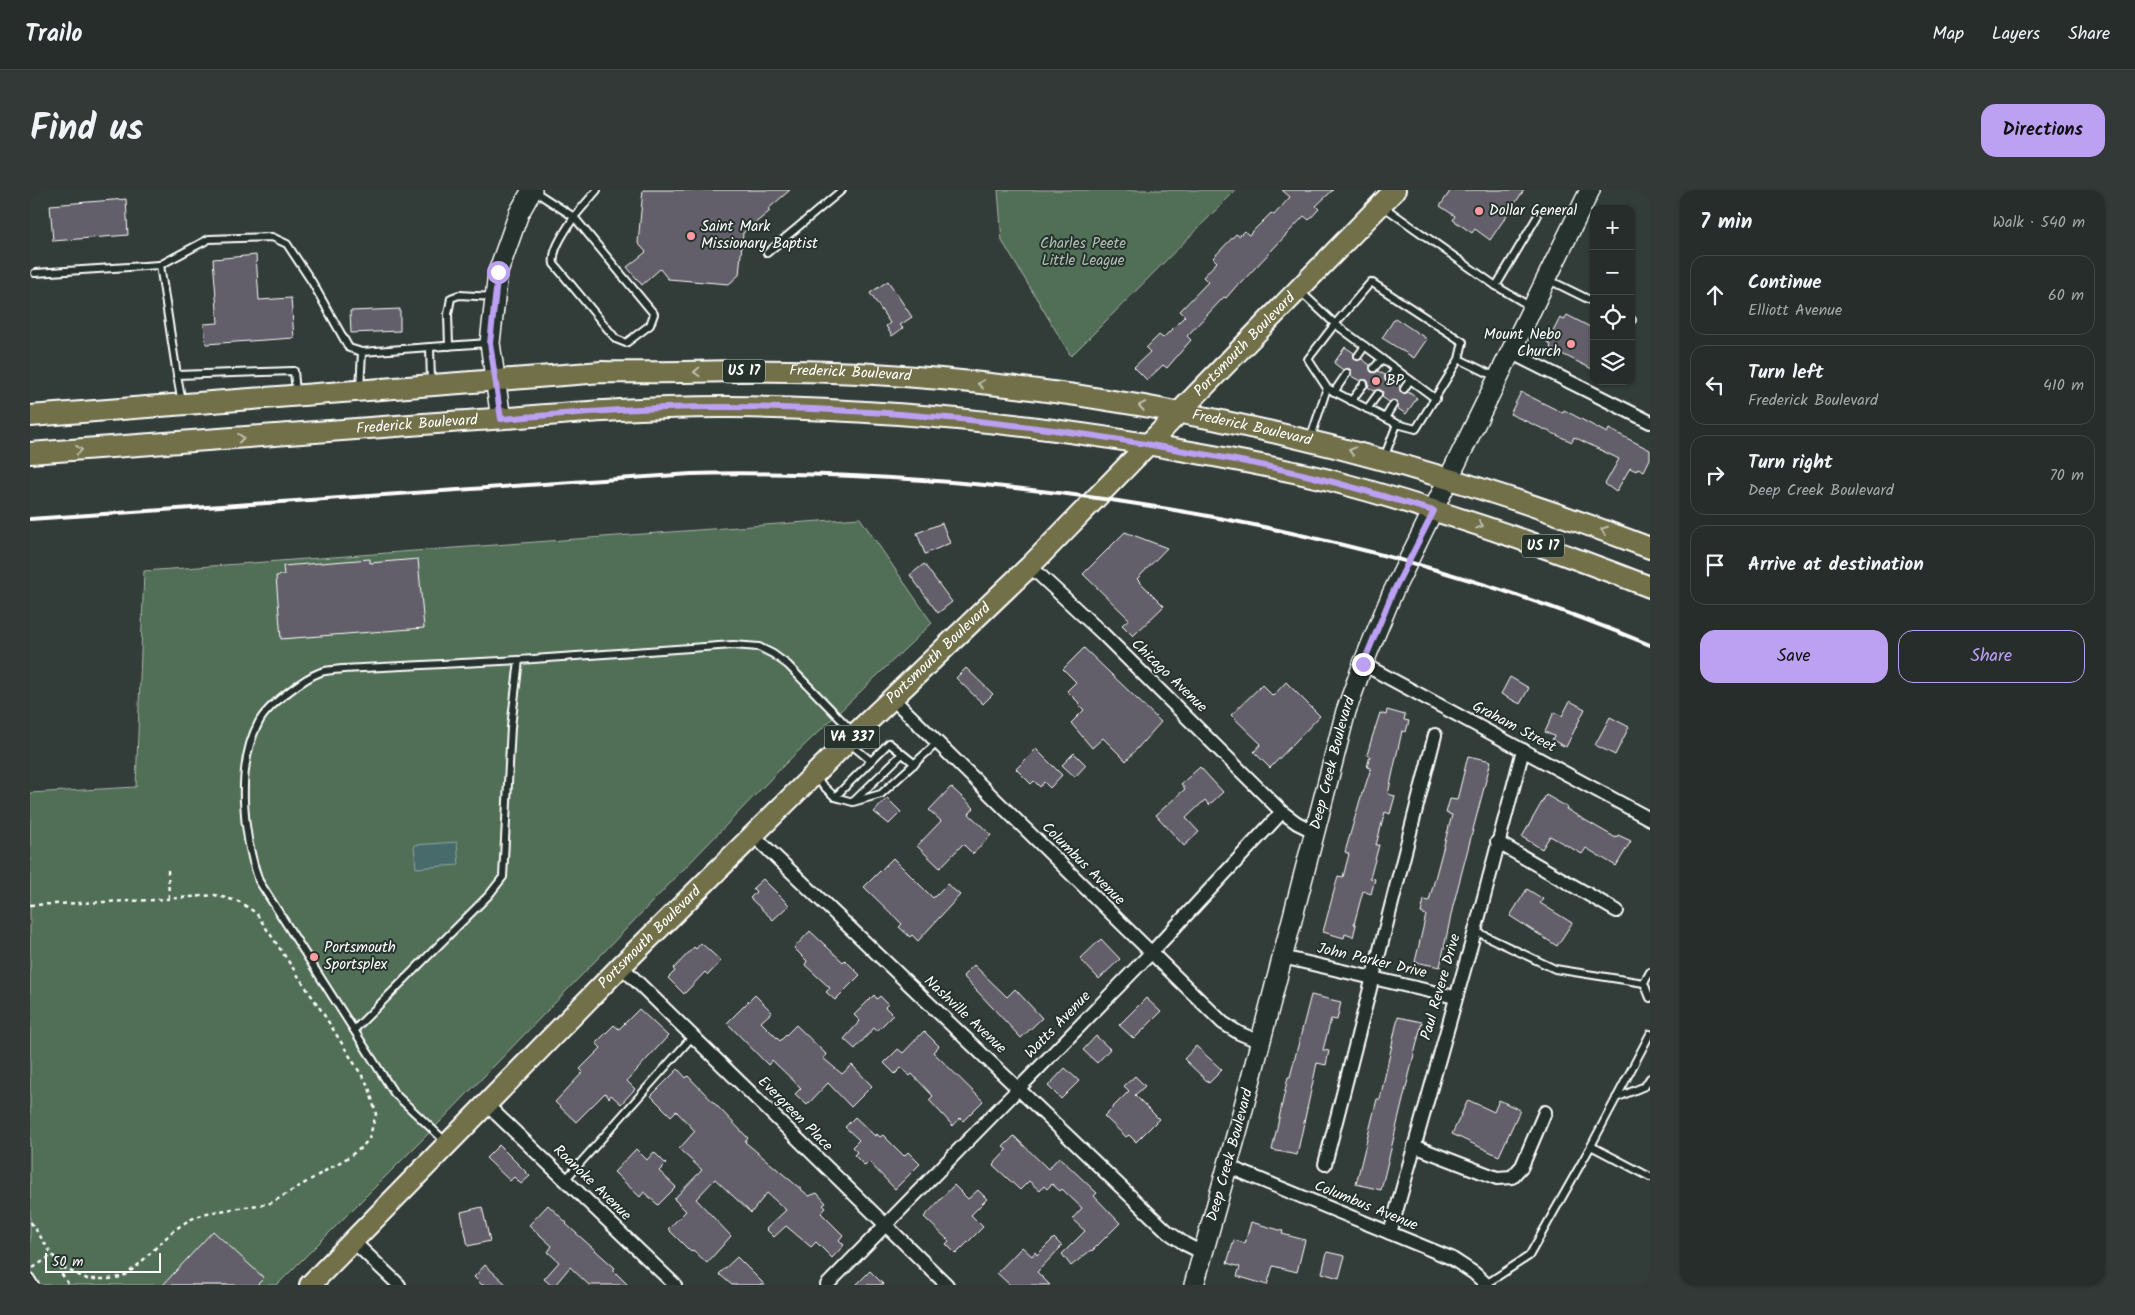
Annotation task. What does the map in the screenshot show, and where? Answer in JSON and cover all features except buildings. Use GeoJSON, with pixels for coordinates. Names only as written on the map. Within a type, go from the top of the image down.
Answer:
{"type":"FeatureCollection","features":[{"type":"Feature","properties":{"kind":"main road","name":"Portsmouth Boulevard"},"geometry":{"type":"LineString","coordinates":[[310,1285],[621,966],[812,776],[1030,566],[1395,190]]}},
{"type":"Feature","properties":{"kind":"main road","name":"Frederick Boulevard"},"geometry":{"type":"LineString","coordinates":[[30,416],[602,372],[822,372],[938,379],[1108,399],[1253,427],[1384,459],[1450,478],[1492,491],[1650,548]]}},
{"type":"Feature","properties":{"kind":"main road","name":"Frederick Boulevard"},"geometry":{"type":"LineString","coordinates":[[30,453],[621,410],[726,407],[831,410],[933,416],[1020,425],[1148,444],[1259,464],[1312,476],[1434,511],[1551,549],[1650,587]]}},
{"type":"Feature","properties":{"kind":"street"},"geometry":{"type":"LineString","coordinates":[[501,419],[490,343],[498,272],[519,213],[532,190]]}},
{"type":"Feature","properties":{"kind":"street","name":"Deep Creek Boulevard"},"geometry":{"type":"LineString","coordinates":[[1194,1285],[1260,1042],[1346,711],[1392,594],[1500,379],[1590,190]]}},
{"type":"Feature","properties":{"kind":"street"},"geometry":{"type":"LineString","coordinates":[[1512,353],[1650,422]]}},
{"type":"Feature","properties":{"kind":"street","name":"Chicago Avenue"},"geometry":{"type":"LineString","coordinates":[[1030,566],[1116,647],[1282,812]]}},
{"type":"Feature","properties":{"kind":"street","name":"Graham Street"},"geometry":{"type":"LineString","coordinates":[[1363,664],[1650,819]]}},
{"type":"Feature","properties":{"kind":"street","name":"Columbus Avenue"},"geometry":{"type":"LineString","coordinates":[[892,698],[1222,1023],[1260,1042]]}},
{"type":"Feature","properties":{"kind":"street"},"geometry":{"type":"LineString","coordinates":[[1325,1164],[1435,735]]}},
{"type":"Feature","properties":{"kind":"street","name":"Paul Revere Drive"},"geometry":{"type":"LineString","coordinates":[[1390,1233],[1475,931],[1497,842],[1523,750]]}},
{"type":"Feature","properties":{"kind":"street"},"geometry":{"type":"LineString","coordinates":[[1282,812],[1297,823],[1315,832]]}},
{"type":"Feature","properties":{"kind":"street","name":"Watts Avenue"},"geometry":{"type":"LineString","coordinates":[[826,1285],[1151,953],[1282,812]]}},
{"type":"Feature","properties":{"kind":"street","name":"Nashville Avenue"},"geometry":{"type":"LineString","coordinates":[[753,835],[1168,1232],[1184,1244],[1203,1253]]}},
{"type":"Feature","properties":{"kind":"street"},"geometry":{"type":"LineString","coordinates":[[1497,842],[1617,911]]}},
{"type":"Feature","properties":{"kind":"street","name":"John Parker Drive"},"geometry":{"type":"LineString","coordinates":[[1282,957],[1455,997]]}},
{"type":"Feature","properties":{"kind":"street","name":"Evergreen Place"},"geometry":{"type":"LineString","coordinates":[[621,966],[947,1285]]}},
{"type":"Feature","properties":{"kind":"street","name":"Roanoke Avenue"},"geometry":{"type":"LineString","coordinates":[[487,1105],[675,1285]]}},
{"type":"Feature","properties":{"kind":"street"},"geometry":{"type":"LineString","coordinates":[[1414,1146],[1497,1178],[1512,1177],[1522,1166],[1545,1112]]}},
{"type":"Feature","properties":{"kind":"street","name":"Columbus Avenue"},"geometry":{"type":"LineString","coordinates":[[1227,1166],[1451,1258],[1486,1284]]}},
{"type":"Feature","properties":{"kind":"street"},"geometry":{"type":"LineString","coordinates":[[352,1241],[399,1285]]}},
{"type":"Feature","properties":{"kind":"lane"},"geometry":{"type":"LineString","coordinates":[[532,190],[574,217],[654,314],[650,325],[626,343],[616,339],[554,264],[554,256],[574,217],[597,190]]}},
{"type":"Feature","properties":{"kind":"lane"},"geometry":{"type":"LineString","coordinates":[[767,253],[842,190]]}},
{"type":"Feature","properties":{"kind":"lane"},"geometry":{"type":"LineString","coordinates":[[1381,204],[1496,286],[1534,308]]}},
{"type":"Feature","properties":{"kind":"lane"},"geometry":{"type":"LineString","coordinates":[[1496,286],[1537,216]]}},
{"type":"Feature","properties":{"kind":"lane"},"geometry":{"type":"LineString","coordinates":[[36,273],[160,265],[209,239],[272,237],[287,244],[312,282],[349,348],[362,352],[490,343]]}},
{"type":"Feature","properties":{"kind":"lane"},"geometry":{"type":"LineString","coordinates":[[160,265],[182,404]]}},
{"type":"Feature","properties":{"kind":"lane"},"geometry":{"type":"LineString","coordinates":[[1548,279],[1590,300]]}},
{"type":"Feature","properties":{"kind":"lane"},"geometry":{"type":"LineString","coordinates":[[1371,282],[1463,342],[1460,359],[1416,430],[1397,424],[1326,388],[1308,359],[1371,282]]}},
{"type":"Feature","properties":{"kind":"lane"},"geometry":{"type":"LineString","coordinates":[[1298,290],[1335,324],[1436,399]]}},
{"type":"Feature","properties":{"kind":"lane"},"geometry":{"type":"LineString","coordinates":[[449,346],[448,314],[451,298],[459,295],[495,297]]}},
{"type":"Feature","properties":{"kind":"lane"},"geometry":{"type":"LineString","coordinates":[[1358,356],[1365,346]]}},
{"type":"Feature","properties":{"kind":"lane"},"geometry":{"type":"LineString","coordinates":[[430,347],[431,384]]}},
{"type":"Feature","properties":{"kind":"lane"},"geometry":{"type":"LineString","coordinates":[[360,390],[362,352]]}},
{"type":"Feature","properties":{"kind":"lane"},"geometry":{"type":"LineString","coordinates":[[1374,368],[1382,359]]}},
{"type":"Feature","properties":{"kind":"lane"},"geometry":{"type":"LineString","coordinates":[[1460,359],[1500,379]]}},
{"type":"Feature","properties":{"kind":"lane"},"geometry":{"type":"LineString","coordinates":[[1389,378],[1396,369]]}},
{"type":"Feature","properties":{"kind":"lane"},"geometry":{"type":"LineString","coordinates":[[177,375],[294,371],[296,395]]}},
{"type":"Feature","properties":{"kind":"lane"},"geometry":{"type":"LineString","coordinates":[[1334,392],[1347,372]]}},
{"type":"Feature","properties":{"kind":"lane"},"geometry":{"type":"LineString","coordinates":[[1404,389],[1410,380]]}},
{"type":"Feature","properties":{"kind":"lane"},"geometry":{"type":"LineString","coordinates":[[1351,401],[1364,384]]}},
{"type":"Feature","properties":{"kind":"lane"},"geometry":{"type":"LineString","coordinates":[[1309,441],[1326,388]]}},
{"type":"Feature","properties":{"kind":"lane"},"geometry":{"type":"LineString","coordinates":[[1367,409],[1378,394]]}},
{"type":"Feature","properties":{"kind":"lane"},"geometry":{"type":"LineString","coordinates":[[1385,418],[1393,405]]}},
{"type":"Feature","properties":{"kind":"lane"},"geometry":{"type":"LineString","coordinates":[[1384,459],[1397,424]]}},
{"type":"Feature","properties":{"kind":"lane"},"geometry":{"type":"LineString","coordinates":[[449,1144],[394,1093],[259,882],[251,859],[245,823],[246,763],[252,737],[260,720],[274,704],[320,672],[343,669],[519,660],[733,645],[759,647],[788,665],[871,761]]}},
{"type":"Feature","properties":{"kind":"lane"},"geometry":{"type":"LineString","coordinates":[[354,1030],[503,878],[511,727],[519,660]]}},
{"type":"Feature","properties":{"kind":"lane"},"geometry":{"type":"LineString","coordinates":[[835,797],[889,743],[914,764]]}},
{"type":"Feature","properties":{"kind":"lane"},"geometry":{"type":"LineString","coordinates":[[812,776],[835,797],[853,802],[880,794],[937,743]]}},
{"type":"Feature","properties":{"kind":"lane"},"geometry":{"type":"LineString","coordinates":[[853,802],[902,754]]}},
{"type":"Feature","properties":{"kind":"lane"},"geometry":{"type":"LineString","coordinates":[[1475,931],[1555,969],[1644,983]]}},
{"type":"Feature","properties":{"kind":"lane"},"geometry":{"type":"LineString","coordinates":[[1644,983],[1650,972]]}},
{"type":"Feature","properties":{"kind":"lane"},"geometry":{"type":"LineString","coordinates":[[1644,983],[1650,998]]}},
{"type":"Feature","properties":{"kind":"lane"},"geometry":{"type":"LineString","coordinates":[[1486,1284],[1529,1256],[1592,1146],[1650,1034]]}},
{"type":"Feature","properties":{"kind":"lane"},"geometry":{"type":"LineString","coordinates":[[566,1180],[693,1036]]}},
{"type":"Feature","properties":{"kind":"lane"},"geometry":{"type":"LineString","coordinates":[[1616,1098],[1645,1086],[1650,1078]]}},
{"type":"Feature","properties":{"kind":"lane"},"geometry":{"type":"LineString","coordinates":[[1592,1146],[1650,1177]]}},
{"type":"Feature","properties":{"kind":"lane"},"geometry":{"type":"LineString","coordinates":[[30,1277],[35,1285]]}},
{"type":"Feature","properties":{"kind":"path"},"geometry":{"type":"LineString","coordinates":[[168,870],[169,899]]}},
{"type":"Feature","properties":{"kind":"path"},"geometry":{"type":"LineString","coordinates":[[30,905],[169,899],[215,895],[240,902],[256,913],[311,994],[369,1087],[376,1114],[369,1139],[361,1148],[271,1203],[208,1213],[189,1220],[173,1231],[142,1262],[122,1276],[108,1279],[87,1279],[60,1266]]}},
{"type":"Feature","properties":{"kind":"path"},"geometry":{"type":"LineString","coordinates":[[30,1220],[60,1266],[61,1273],[69,1285]]}},
{"type":"Feature","properties":{"kind":"path"},"geometry":{"type":"LineString","coordinates":[[30,1270],[52,1255]]}},
{"type":"Feature","properties":{"kind":"green space","name":"Charles Peete Little League"},"geometry":{"type":"Polygon","coordinates":[[[998,190],[1236,190],[1071,356],[1002,241],[998,190]]]}},
{"type":"Feature","properties":{"kind":"green space","name":"Portsmouth Sportsplex"},"geometry":{"type":"Polygon","coordinates":[[[860,518],[932,623],[787,762],[440,1122],[277,1285],[30,1285],[30,793],[136,787],[144,571],[860,518]]]}},
{"type":"Feature","properties":{"kind":"water"},"geometry":{"type":"Polygon","coordinates":[[[457,842],[459,865],[416,868],[414,845],[457,842]]]}},
{"type":"Feature","properties":{"kind":"railway"},"geometry":{"type":"LineString","coordinates":[[30,519],[691,474],[827,475],[972,484],[1170,509],[1269,528],[1366,551],[1463,578],[1558,609],[1650,645]]}},
{"type":"Feature","properties":{"kind":"place","name":"Dollar General"},"geometry":{"type":"Point","coordinates":[1479,211]}},
{"type":"Feature","properties":{"kind":"place","name":"Saint Mark Missionary Baptist"},"geometry":{"type":"Point","coordinates":[691,236]}},
{"type":"Feature","properties":{"kind":"place","name":"Mount Nebo Church"},"geometry":{"type":"Point","coordinates":[1571,344]}},
{"type":"Feature","properties":{"kind":"place","name":"BP"},"geometry":{"type":"Point","coordinates":[1376,381]}},
{"type":"Feature","properties":{"kind":"place","name":"Portsmouth Sportsplex"},"geometry":{"type":"Point","coordinates":[314,957]}},
{"type":"Feature","properties":{"kind":"route"},"geometry":{"type":"LineString","coordinates":[[498,272],[490,343],[501,419],[621,410],[726,407],[831,410],[933,416],[1091,434],[1259,464],[1329,480],[1434,511],[1392,594],[1363,664]]}}]}
